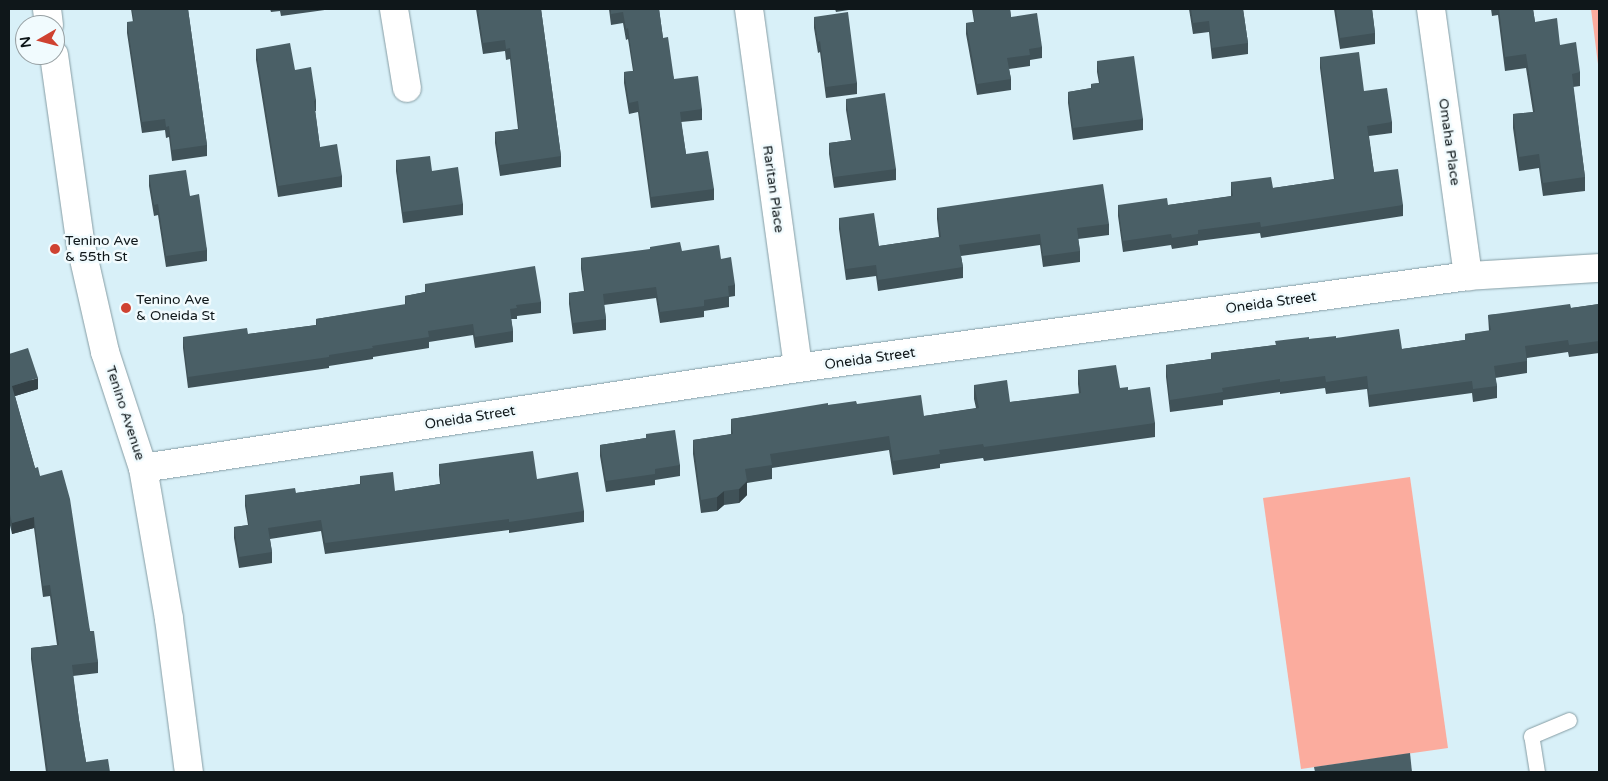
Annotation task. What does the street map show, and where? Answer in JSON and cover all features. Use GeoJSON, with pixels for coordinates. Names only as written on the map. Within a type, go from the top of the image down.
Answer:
{"type":"FeatureCollection","features":[{"type":"Feature","properties":{"kind":"street"},"geometry":{"type":"LineString","coordinates":[[394,9],[407,88]]}},
{"type":"Feature","properties":{"kind":"street","name":"Raritan Place"},"geometry":{"type":"LineString","coordinates":[[749,9],[798,368]]}},
{"type":"Feature","properties":{"kind":"street","name":"Omaha Place"},"geometry":{"type":"LineString","coordinates":[[1431,9],[1468,276]]}},
{"type":"Feature","properties":{"kind":"street","name":"Tenino Avenue"},"geometry":{"type":"LineString","coordinates":[[55,65],[82,246],[105,352],[143,468],[169,619],[189,772]]}},
{"type":"Feature","properties":{"kind":"street","name":"Oneida Street"},"geometry":{"type":"LineString","coordinates":[[143,468],[798,368],[1468,276],[1599,268]]}},
{"type":"Feature","properties":{"kind":"lane"},"geometry":{"type":"LineString","coordinates":[[1537,772],[1531,736],[1569,720]]}},
{"type":"Feature","properties":{"kind":"shaded area"},"geometry":{"type":"Polygon","coordinates":[[[1591,9],[1599,9],[1599,72],[1591,9]]]}},
{"type":"Feature","properties":{"kind":"shaded area"},"geometry":{"type":"Polygon","coordinates":[[[1410,477],[1448,748],[1301,769],[1263,498],[1410,477]]]}},
{"type":"Feature","properties":{"kind":"building"},"geometry":{"type":"Polygon","coordinates":[[[132,9],[188,9],[207,145],[172,150],[169,126],[166,127],[165,119],[142,122],[127,22],[134,21],[132,9]]]}},
{"type":"Feature","properties":{"kind":"building"},"geometry":{"type":"Polygon","coordinates":[[[478,9],[541,9],[561,156],[500,165],[495,132],[519,129],[510,48],[506,49],[505,40],[483,43],[478,9]]]}},
{"type":"Feature","properties":{"kind":"building"},"geometry":{"type":"Polygon","coordinates":[[[611,9],[659,9],[663,38],[668,37],[674,79],[698,76],[702,109],[680,112],[686,154],[708,151],[714,189],[651,197],[638,101],[629,103],[624,72],[634,71],[628,28],[626,29],[623,12],[611,14],[611,9]]]}},
{"type":"Feature","properties":{"kind":"building"},"geometry":{"type":"Polygon","coordinates":[[[973,9],[1010,9],[1011,17],[1037,13],[1042,47],[1029,49],[1030,55],[1007,58],[1011,79],[977,84],[966,23],[975,22],[973,9]]]}},
{"type":"Feature","properties":{"kind":"building"},"geometry":{"type":"Polygon","coordinates":[[[1191,9],[1243,9],[1248,43],[1212,48],[1209,21],[1193,23],[1191,9]]]}},
{"type":"Feature","properties":{"kind":"building"},"geometry":{"type":"Polygon","coordinates":[[[1336,9],[1372,9],[1375,33],[1340,38],[1336,9]]]}},
{"type":"Feature","properties":{"kind":"building"},"geometry":{"type":"Polygon","coordinates":[[[1499,9],[1533,9],[1535,22],[1557,18],[1560,45],[1576,42],[1580,72],[1572,74],[1585,177],[1543,183],[1539,154],[1519,157],[1513,114],[1535,112],[1526,54],[1505,57],[1499,9]]]}},
{"type":"Feature","properties":{"kind":"building"},"geometry":{"type":"Polygon","coordinates":[[[848,12],[857,83],[826,87],[820,41],[818,42],[814,17],[848,12]]]}},
{"type":"Feature","properties":{"kind":"building"},"geometry":{"type":"Polygon","coordinates":[[[290,43],[295,70],[311,67],[320,147],[337,144],[342,176],[278,186],[256,49],[290,43]]]}},
{"type":"Feature","properties":{"kind":"building"},"geometry":{"type":"Polygon","coordinates":[[[1359,52],[1364,91],[1387,88],[1392,122],[1367,126],[1374,172],[1398,169],[1403,205],[1261,227],[1260,222],[1198,230],[1198,234],[1172,238],[1171,234],[1123,241],[1118,205],[1167,198],[1168,205],[1233,196],[1231,182],[1271,177],[1273,188],[1335,179],[1320,57],[1359,52]]]}},
{"type":"Feature","properties":{"kind":"building"},"geometry":{"type":"Polygon","coordinates":[[[1134,56],[1143,119],[1073,128],[1068,92],[1092,88],[1091,84],[1100,83],[1097,61],[1134,56]]]}},
{"type":"Feature","properties":{"kind":"building"},"geometry":{"type":"Polygon","coordinates":[[[885,93],[896,169],[834,177],[829,143],[852,140],[846,99],[885,93]]]}},
{"type":"Feature","properties":{"kind":"building"},"geometry":{"type":"Polygon","coordinates":[[[430,156],[432,171],[458,167],[463,204],[403,212],[396,160],[430,156]]]}},
{"type":"Feature","properties":{"kind":"building"},"geometry":{"type":"Polygon","coordinates":[[[186,170],[190,196],[199,194],[207,250],[166,256],[158,204],[154,205],[149,175],[186,170]]]}},
{"type":"Feature","properties":{"kind":"building"},"geometry":{"type":"Polygon","coordinates":[[[1103,184],[1109,224],[1077,228],[1080,251],[1043,256],[1040,234],[959,245],[963,267],[878,280],[876,265],[846,269],[839,218],[874,213],[879,246],[941,237],[937,208],[1103,184]]]}},
{"type":"Feature","properties":{"kind":"building"},"geometry":{"type":"Polygon","coordinates":[[[680,242],[682,251],[719,245],[721,259],[731,257],[735,285],[728,286],[729,296],[704,300],[704,306],[660,312],[656,287],[603,294],[606,319],[573,323],[569,293],[585,291],[581,258],[650,249],[650,247],[680,242]]]}},
{"type":"Feature","properties":{"kind":"building"},"geometry":{"type":"Polygon","coordinates":[[[535,266],[541,302],[516,305],[517,308],[510,309],[513,331],[475,337],[473,324],[428,331],[429,337],[372,346],[373,348],[329,355],[329,357],[188,377],[183,337],[247,328],[248,334],[317,325],[316,319],[406,304],[405,296],[426,292],[425,284],[535,266]]]}},
{"type":"Feature","properties":{"kind":"building"},"geometry":{"type":"Polygon","coordinates":[[[1570,304],[1571,308],[1599,304],[1599,341],[1569,345],[1568,340],[1525,346],[1527,361],[1494,366],[1497,386],[1473,389],[1472,381],[1369,395],[1367,376],[1326,382],[1325,376],[1280,382],[1280,379],[1222,388],[1223,392],[1170,400],[1166,365],[1212,359],[1211,353],[1276,345],[1275,341],[1309,337],[1309,339],[1336,336],[1336,338],[1399,329],[1402,349],[1465,340],[1465,334],[1491,330],[1488,315],[1570,304]]]}},
{"type":"Feature","properties":{"kind":"building"},"geometry":{"type":"Polygon","coordinates":[[[28,348],[38,378],[12,386],[35,468],[38,467],[40,476],[62,470],[70,499],[90,631],[94,631],[98,662],[72,665],[79,720],[86,762],[108,759],[110,772],[48,772],[31,648],[59,645],[50,585],[43,586],[34,517],[12,523],[9,510],[9,354],[28,348]]]}},
{"type":"Feature","properties":{"kind":"building"},"geometry":{"type":"Polygon","coordinates":[[[1116,365],[1120,388],[1128,387],[1128,390],[1150,387],[1155,423],[984,447],[983,444],[939,450],[940,454],[893,461],[889,436],[770,454],[772,465],[745,469],[747,481],[739,489],[724,491],[717,497],[701,500],[693,440],[733,434],[731,419],[828,403],[828,405],[856,401],[857,404],[921,395],[924,416],[979,408],[974,385],[1007,380],[1010,402],[1081,393],[1078,370],[1116,365]]]}},
{"type":"Feature","properties":{"kind":"building"},"geometry":{"type":"Polygon","coordinates":[[[675,430],[680,465],[655,469],[655,474],[606,481],[600,445],[646,438],[646,434],[675,430]]]}},
{"type":"Feature","properties":{"kind":"building"},"geometry":{"type":"Polygon","coordinates":[[[533,451],[537,479],[578,472],[584,511],[509,522],[509,519],[325,543],[321,520],[268,528],[272,552],[239,557],[234,527],[249,525],[245,495],[295,488],[296,493],[361,484],[360,476],[393,472],[395,491],[441,484],[439,464],[533,451]]]}},
{"type":"Feature","properties":{"kind":"building"},"geometry":{"type":"Polygon","coordinates":[[[1410,753],[1412,772],[1315,772],[1314,767],[1410,753]]]}},
{"type":"Feature","properties":{"kind":"place","name":"Tenino Ave & 55th St"},"geometry":{"type":"Point","coordinates":[55,249]}},
{"type":"Feature","properties":{"kind":"place","name":"Tenino Ave & Oneida St"},"geometry":{"type":"Point","coordinates":[126,308]}}]}
